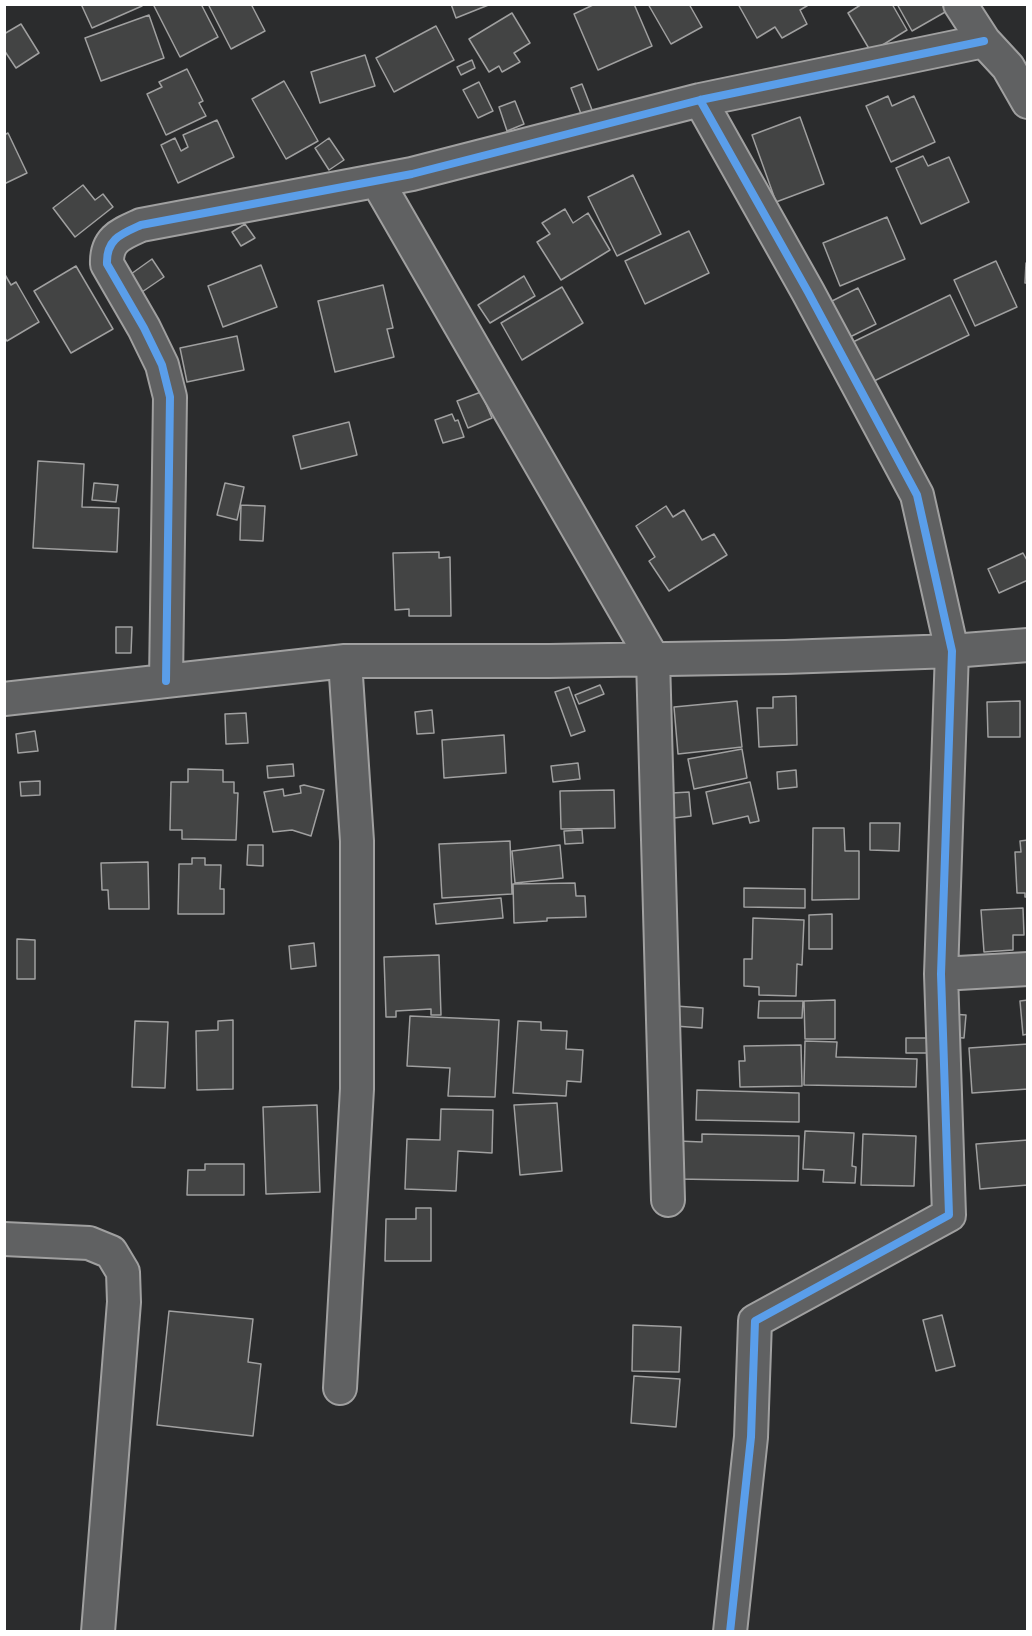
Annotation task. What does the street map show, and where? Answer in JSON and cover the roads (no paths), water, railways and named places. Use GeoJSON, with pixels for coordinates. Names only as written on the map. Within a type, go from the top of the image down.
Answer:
{"type":"FeatureCollection","features":[{"type":"Feature","properties":{"kind":"street"},"geometry":{"type":"LineString","coordinates":[[960,4],[984,41],[1008,67],[1025,94]]}},
{"type":"Feature","properties":{"kind":"street"},"geometry":{"type":"LineString","coordinates":[[166,681],[170,397],[162,365],[144,328],[107,264],[106,253],[116,236],[141,225],[412,174],[700,100],[984,41]]}},
{"type":"Feature","properties":{"kind":"street"},"geometry":{"type":"LineString","coordinates":[[700,100],[808,292],[917,495],[952,651],[940,974],[949,1215],[755,1321],[751,1437],[730,1632]]}},
{"type":"Feature","properties":{"kind":"street"},"geometry":{"type":"LineString","coordinates":[[377,181],[653,658],[668,1200]]}},
{"type":"Feature","properties":{"kind":"street"},"geometry":{"type":"LineString","coordinates":[[4,699],[345,661],[549,661],[785,657],[952,651],[1028,645]]}},
{"type":"Feature","properties":{"kind":"street"},"geometry":{"type":"LineString","coordinates":[[340,1388],[357,1089],[357,841],[345,661]]}},
{"type":"Feature","properties":{"kind":"street"},"geometry":{"type":"LineString","coordinates":[[940,974],[1028,969]]}},
{"type":"Feature","properties":{"kind":"street"},"geometry":{"type":"LineString","coordinates":[[4,1239],[88,1243],[111,1252],[123,1272],[124,1302],[98,1632]]}}]}
